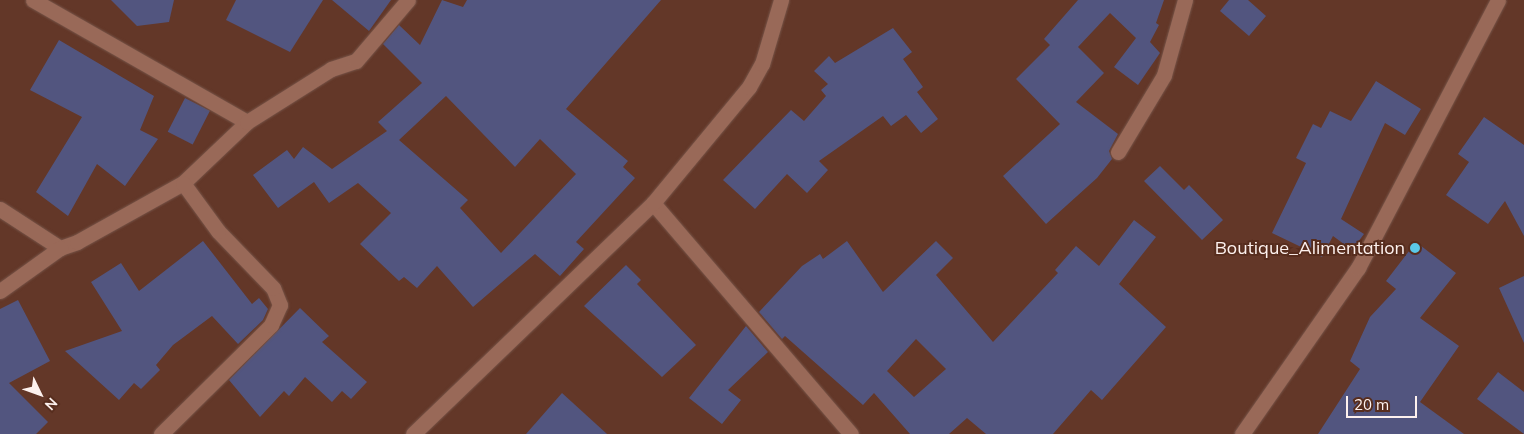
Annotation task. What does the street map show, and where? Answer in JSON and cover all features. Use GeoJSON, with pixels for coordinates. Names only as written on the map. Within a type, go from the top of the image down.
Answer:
{"type":"FeatureCollection","features":[{"type":"Feature","properties":{"kind":"street"},"geometry":{"type":"LineString","coordinates":[[33,0],[246,122]]}},
{"type":"Feature","properties":{"kind":"street"},"geometry":{"type":"LineString","coordinates":[[0,291],[60,248],[183,182],[246,122],[331,69],[356,61],[408,0]]}},
{"type":"Feature","properties":{"kind":"street"},"geometry":{"type":"LineString","coordinates":[[413,434],[653,204],[749,87],[762,64],[781,0]]}},
{"type":"Feature","properties":{"kind":"street"},"geometry":{"type":"LineString","coordinates":[[1118,152],[1164,75],[1185,0]]}},
{"type":"Feature","properties":{"kind":"street"},"geometry":{"type":"LineString","coordinates":[[1242,434],[1358,268],[1498,0]]}},
{"type":"Feature","properties":{"kind":"street"},"geometry":{"type":"LineString","coordinates":[[161,434],[271,325],[280,305],[272,288],[218,231],[183,182]]}},
{"type":"Feature","properties":{"kind":"street"},"geometry":{"type":"LineString","coordinates":[[653,204],[850,434]]}},
{"type":"Feature","properties":{"kind":"street"},"geometry":{"type":"LineString","coordinates":[[0,209],[60,248]]}},
{"type":"Feature","properties":{"kind":"building"},"geometry":{"type":"Polygon","coordinates":[[[111,0],[174,0],[169,22],[137,26],[111,0]]]}},
{"type":"Feature","properties":{"kind":"building"},"geometry":{"type":"Polygon","coordinates":[[[236,0],[323,0],[290,52],[226,20],[236,0]]]}},
{"type":"Feature","properties":{"kind":"building"},"geometry":{"type":"Polygon","coordinates":[[[332,0],[391,0],[369,31],[332,0]]]}},
{"type":"Feature","properties":{"kind":"building"},"geometry":{"type":"Polygon","coordinates":[[[442,0],[463,7],[467,0],[661,0],[566,109],[628,161],[623,167],[635,178],[576,242],[584,249],[560,276],[535,254],[473,307],[437,266],[417,288],[404,277],[399,281],[360,244],[391,213],[358,183],[329,203],[314,182],[278,208],[253,175],[287,150],[294,159],[303,147],[332,169],[387,131],[378,122],[422,83],[383,44],[399,25],[420,45],[442,0]],[[446,96],[399,140],[468,200],[460,208],[501,253],[576,174],[540,139],[515,167],[446,96]]]}},
{"type":"Feature","properties":{"kind":"building"},"geometry":{"type":"Polygon","coordinates":[[[1078,0],[1164,0],[1156,23],[1159,25],[1150,42],[1160,53],[1138,85],[1114,67],[1136,38],[1110,13],[1078,47],[1104,73],[1076,102],[1118,134],[1109,151],[1112,159],[1097,178],[1046,224],[1003,176],[1060,124],[1016,79],[1050,45],[1044,39],[1078,0]]]}},
{"type":"Feature","properties":{"kind":"building"},"geometry":{"type":"Polygon","coordinates":[[[1229,0],[1248,0],[1266,16],[1249,36],[1220,11],[1229,0]]]}},
{"type":"Feature","properties":{"kind":"building"},"geometry":{"type":"Polygon","coordinates":[[[893,28],[912,52],[903,59],[923,87],[917,92],[938,119],[921,133],[906,115],[891,126],[883,116],[819,161],[828,170],[807,193],[787,174],[755,209],[723,180],[791,110],[804,121],[826,96],[821,90],[828,84],[814,71],[829,56],[835,63],[893,28]]]}},
{"type":"Feature","properties":{"kind":"building"},"geometry":{"type":"Polygon","coordinates":[[[59,40],[154,96],[140,130],[158,139],[125,186],[97,164],[68,216],[36,192],[82,117],[30,90],[59,40]]]}},
{"type":"Feature","properties":{"kind":"building"},"geometry":{"type":"Polygon","coordinates":[[[1376,81],[1421,109],[1405,135],[1385,123],[1341,219],[1364,234],[1352,250],[1333,236],[1322,257],[1272,233],[1306,163],[1296,158],[1313,124],[1321,128],[1330,111],[1351,121],[1376,81]]]}},
{"type":"Feature","properties":{"kind":"building"},"geometry":{"type":"Polygon","coordinates":[[[185,98],[210,111],[193,145],[168,132],[185,98]]]}},
{"type":"Feature","properties":{"kind":"building"},"geometry":{"type":"Polygon","coordinates":[[[1484,117],[1524,145],[1524,236],[1505,201],[1488,224],[1446,195],[1469,162],[1458,154],[1484,117]]]}},
{"type":"Feature","properties":{"kind":"building"},"geometry":{"type":"Polygon","coordinates":[[[1160,166],[1184,190],[1189,185],[1223,220],[1202,240],[1144,181],[1160,166]]]}},
{"type":"Feature","properties":{"kind":"building"},"geometry":{"type":"Polygon","coordinates":[[[1134,220],[1156,237],[1119,284],[1166,327],[1102,400],[1091,390],[1053,434],[986,434],[967,418],[949,434],[910,434],[874,393],[863,405],[785,336],[782,339],[759,312],[802,266],[820,254],[823,259],[847,241],[883,292],[936,241],[953,258],[936,275],[993,342],[1058,273],[1055,270],[1076,246],[1099,266],[1134,220]],[[916,339],[887,371],[914,397],[946,369],[916,339]]]}},
{"type":"Feature","properties":{"kind":"building"},"geometry":{"type":"Polygon","coordinates":[[[203,241],[252,304],[259,298],[268,309],[263,320],[238,344],[212,316],[173,345],[156,365],[160,370],[141,389],[134,383],[119,400],[65,351],[122,331],[91,282],[121,263],[139,291],[203,241]]]}},
{"type":"Feature","properties":{"kind":"building"},"geometry":{"type":"Polygon","coordinates":[[[1416,242],[1456,273],[1420,318],[1459,346],[1420,402],[1464,434],[1318,434],[1360,369],[1350,361],[1370,317],[1396,289],[1386,281],[1416,242]]]}},
{"type":"Feature","properties":{"kind":"building"},"geometry":{"type":"Polygon","coordinates":[[[626,265],[641,280],[637,284],[696,345],[662,377],[584,306],[626,265]]]}},
{"type":"Feature","properties":{"kind":"building"},"geometry":{"type":"Polygon","coordinates":[[[1524,276],[1524,343],[1499,288],[1524,276]]]}},
{"type":"Feature","properties":{"kind":"building"},"geometry":{"type":"Polygon","coordinates":[[[18,300],[50,361],[9,383],[48,422],[36,434],[0,434],[0,309],[18,300]]]}},
{"type":"Feature","properties":{"kind":"building"},"geometry":{"type":"Polygon","coordinates":[[[300,308],[329,336],[322,342],[367,382],[351,399],[342,391],[332,402],[305,377],[289,396],[284,391],[260,417],[229,380],[300,308]]]}},
{"type":"Feature","properties":{"kind":"building"},"geometry":{"type":"Polygon","coordinates":[[[746,326],[768,352],[728,390],[741,400],[722,424],[689,398],[746,326]]]}},
{"type":"Feature","properties":{"kind":"building"},"geometry":{"type":"Polygon","coordinates":[[[1498,372],[1524,392],[1524,434],[1477,399],[1498,372]]]}},
{"type":"Feature","properties":{"kind":"building"},"geometry":{"type":"Polygon","coordinates":[[[562,393],[607,434],[526,434],[562,393]]]}},
{"type":"Feature","properties":{"kind":"place","name":"Boutique_Alimentation"},"geometry":{"type":"Point","coordinates":[1415,248]}}]}
